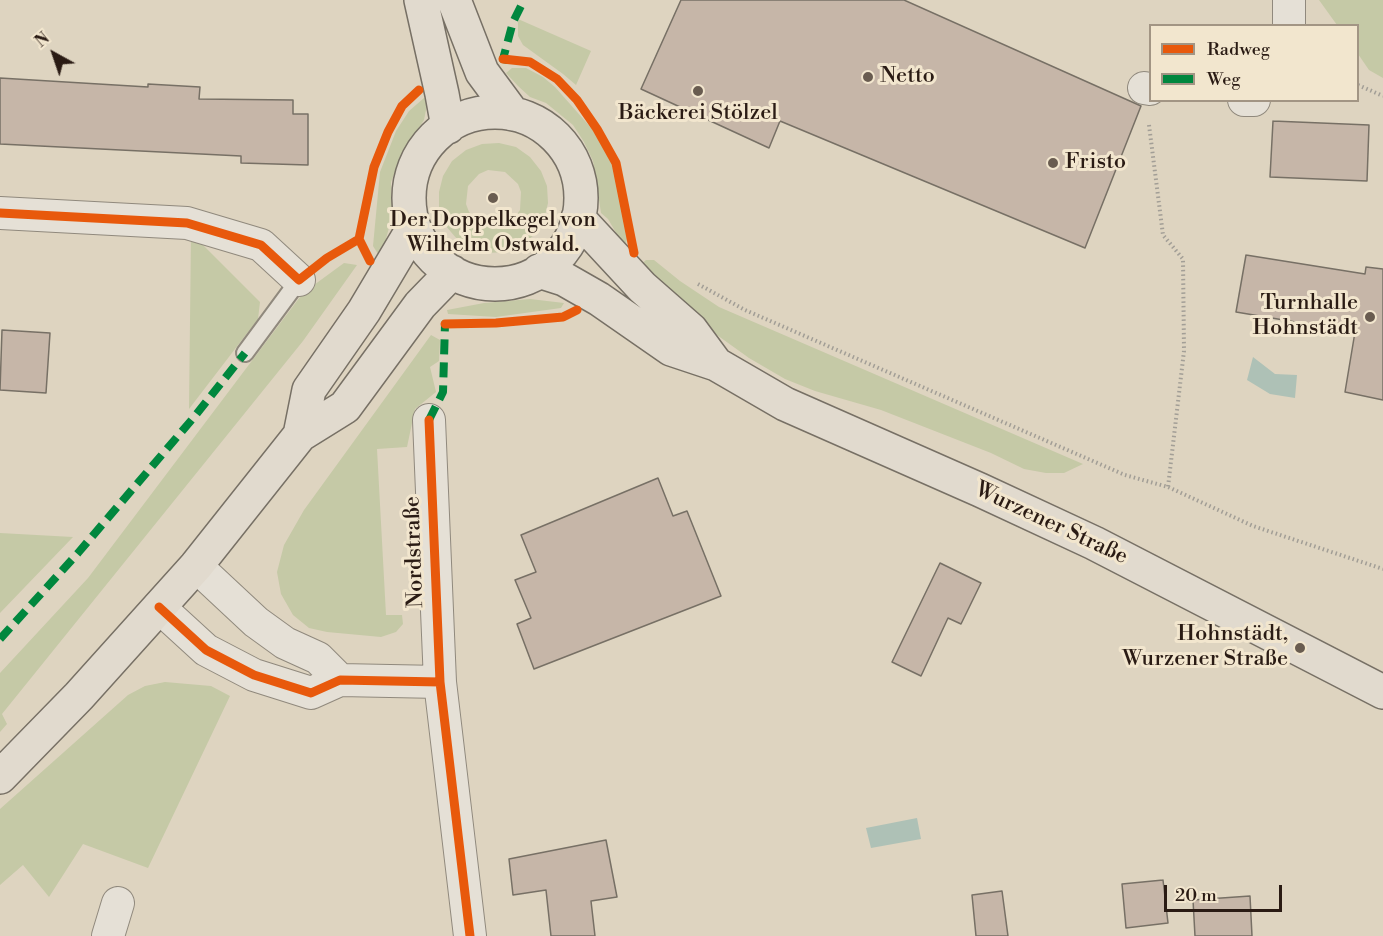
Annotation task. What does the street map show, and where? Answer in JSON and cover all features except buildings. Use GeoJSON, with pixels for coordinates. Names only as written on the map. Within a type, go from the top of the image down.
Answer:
{"type":"FeatureCollection","features":[{"type":"Feature","properties":{"kind":"main road"},"geometry":{"type":"LineString","coordinates":[[421,0],[448,127]]}},
{"type":"Feature","properties":{"kind":"main road"},"geometry":{"type":"LineString","coordinates":[[454,0],[482,72],[513,114]]}},
{"type":"Feature","properties":{"kind":"main road"},"geometry":{"type":"LineString","coordinates":[[483,113],[513,114],[542,126],[564,147],[572,159],[580,188],[578,218],[567,246],[539,272],[521,280],[502,284],[476,282],[452,272],[432,256],[422,243],[414,227],[410,202],[412,176],[427,146],[448,127],[469,116],[483,113]]}},
{"type":"Feature","properties":{"kind":"main road","name":"Wurzener Straße"},"geometry":{"type":"LineString","coordinates":[[578,218],[642,287],[691,330],[716,364]]}},
{"type":"Feature","properties":{"kind":"main road"},"geometry":{"type":"LineString","coordinates":[[300,435],[309,390],[364,311],[414,227]]}},
{"type":"Feature","properties":{"kind":"main road"},"geometry":{"type":"LineString","coordinates":[[0,777],[79,696],[196,566],[300,435],[345,407],[420,305],[452,272]]}},
{"type":"Feature","properties":{"kind":"main road","name":"Wurzener Straße"},"geometry":{"type":"LineString","coordinates":[[539,272],[564,279],[599,299],[672,350],[716,364],[785,404],[970,485],[1094,543],[1383,692]]}},
{"type":"Feature","properties":{"kind":"street"},"geometry":{"type":"LineString","coordinates":[[1289,0],[1289,24]]}},
{"type":"Feature","properties":{"kind":"street"},"geometry":{"type":"LineString","coordinates":[[0,213],[187,223],[261,245],[299,280]]}},
{"type":"Feature","properties":{"kind":"street","name":"Nordstraße"},"geometry":{"type":"LineString","coordinates":[[429,420],[440,682],[470,936]]}},
{"type":"Feature","properties":{"kind":"street"},"geometry":{"type":"LineString","coordinates":[[196,566],[256,622],[285,644],[318,658],[340,680]]}},
{"type":"Feature","properties":{"kind":"street"},"geometry":{"type":"LineString","coordinates":[[159,607],[206,650],[254,675],[311,693],[340,680],[440,682]]}},
{"type":"Feature","properties":{"kind":"street"},"geometry":{"type":"LineString","coordinates":[[108,936],[118,903]]}},
{"type":"Feature","properties":{"kind":"lane"},"geometry":{"type":"LineString","coordinates":[[245,353],[299,280]]}},
{"type":"Feature","properties":{"kind":"path"},"geometry":{"type":"LineString","coordinates":[[1359,86],[1383,96]]}},
{"type":"Feature","properties":{"kind":"path"},"geometry":{"type":"LineString","coordinates":[[1147,89],[1163,235],[1184,260],[1184,351],[1168,487]]}},
{"type":"Feature","properties":{"kind":"path"},"geometry":{"type":"LineString","coordinates":[[695,282],[745,309],[1103,465],[1168,487],[1253,526],[1383,569]]}},
{"type":"Feature","properties":{"kind":"green space"},"geometry":{"type":"Polygon","coordinates":[[[1319,0],[1383,0],[1383,78],[1369,70],[1359,55],[1359,24],[1336,24],[1319,0]]]}},
{"type":"Feature","properties":{"kind":"green space"},"geometry":{"type":"Polygon","coordinates":[[[518,19],[591,51],[576,85],[523,45],[518,36],[518,19]]]}},
{"type":"Feature","properties":{"kind":"green space"},"geometry":{"type":"Polygon","coordinates":[[[512,68],[526,68],[543,77],[555,87],[593,130],[612,164],[628,234],[625,248],[608,219],[601,213],[593,161],[584,142],[573,125],[546,103],[530,97],[518,86],[506,73],[512,68]]]}},
{"type":"Feature","properties":{"kind":"green space"},"geometry":{"type":"Polygon","coordinates":[[[424,98],[428,100],[424,120],[402,154],[391,182],[392,217],[384,246],[378,254],[373,246],[380,172],[396,131],[409,111],[424,98]]]}},
{"type":"Feature","properties":{"kind":"green space"},"geometry":{"type":"Polygon","coordinates":[[[499,143],[516,147],[530,157],[541,171],[547,186],[548,203],[544,220],[534,235],[521,246],[505,252],[487,253],[471,249],[457,239],[445,225],[439,210],[439,192],[443,176],[452,161],[466,150],[482,144],[499,143]],[[488,170],[479,174],[468,186],[466,204],[469,212],[482,224],[500,226],[515,217],[520,210],[521,192],[518,184],[505,172],[488,170]]]}},
{"type":"Feature","properties":{"kind":"green space"},"geometry":{"type":"Polygon","coordinates":[[[191,233],[260,302],[258,319],[189,409],[191,233]]]}},
{"type":"Feature","properties":{"kind":"green space"},"geometry":{"type":"Polygon","coordinates":[[[646,260],[654,260],[719,307],[1083,464],[1064,473],[1024,469],[991,453],[881,410],[815,391],[785,379],[749,358],[710,330],[639,266],[646,260]]]}},
{"type":"Feature","properties":{"kind":"green space"},"geometry":{"type":"Polygon","coordinates":[[[344,263],[357,265],[303,341],[2,714],[7,724],[0,732],[0,673],[88,578],[303,293],[344,263]]]}},
{"type":"Feature","properties":{"kind":"green space"},"geometry":{"type":"Polygon","coordinates":[[[530,299],[564,303],[561,308],[496,317],[448,314],[447,310],[484,303],[530,299]]]}},
{"type":"Feature","properties":{"kind":"green space"},"geometry":{"type":"Polygon","coordinates":[[[431,335],[440,340],[439,361],[430,367],[436,392],[415,409],[407,447],[377,449],[386,615],[402,615],[403,624],[396,632],[381,637],[309,628],[293,615],[281,594],[277,572],[284,545],[304,510],[431,335]]]}},
{"type":"Feature","properties":{"kind":"green space"},"geometry":{"type":"Polygon","coordinates":[[[0,533],[73,537],[0,613],[0,533]]]}},
{"type":"Feature","properties":{"kind":"green space"},"geometry":{"type":"Polygon","coordinates":[[[165,682],[211,686],[230,696],[148,868],[83,844],[49,897],[23,865],[0,885],[0,809],[128,695],[145,686],[165,682]]]}},
{"type":"Feature","properties":{"kind":"shaded area"},"geometry":{"type":"Polygon","coordinates":[[[1253,357],[1275,374],[1297,375],[1295,398],[1270,394],[1247,380],[1253,357]]]}},
{"type":"Feature","properties":{"kind":"shaded area"},"geometry":{"type":"Polygon","coordinates":[[[917,818],[921,839],[871,848],[866,828],[917,818]]]}},
{"type":"Feature","properties":{"kind":"marked path"},"geometry":{"type":"LineString","coordinates":[[508,60],[503,59],[513,22],[524,0]]}},
{"type":"Feature","properties":{"kind":"marked path"},"geometry":{"type":"LineString","coordinates":[[429,420],[443,392],[445,324],[450,324]]}},
{"type":"Feature","properties":{"kind":"marked path"},"geometry":{"type":"LineString","coordinates":[[0,639],[78,553],[195,416],[245,353]]}},
{"type":"Feature","properties":{"kind":"cycle path"},"geometry":{"type":"LineString","coordinates":[[503,59],[530,62],[557,79],[577,100],[597,129],[616,163],[634,253]]}},
{"type":"Feature","properties":{"kind":"cycle path"},"geometry":{"type":"LineString","coordinates":[[370,261],[359,239],[374,167],[388,132],[402,106],[419,90]]}},
{"type":"Feature","properties":{"kind":"cycle path"},"geometry":{"type":"LineString","coordinates":[[0,213],[187,223],[261,245],[299,280],[327,258],[359,239]]}},
{"type":"Feature","properties":{"kind":"cycle path"},"geometry":{"type":"LineString","coordinates":[[445,324],[496,323],[563,317],[577,310]]}},
{"type":"Feature","properties":{"kind":"cycle path"},"geometry":{"type":"LineString","coordinates":[[429,420],[440,682],[470,936]]}},
{"type":"Feature","properties":{"kind":"cycle path"},"geometry":{"type":"LineString","coordinates":[[159,607],[206,650],[254,675],[311,693],[340,680],[440,682]]}},
{"type":"Feature","properties":{"kind":"place","name":"Netto"},"geometry":{"type":"Point","coordinates":[868,77]}},
{"type":"Feature","properties":{"kind":"place","name":"Bäckerei Stölzel"},"geometry":{"type":"Point","coordinates":[698,91]}},
{"type":"Feature","properties":{"kind":"place","name":"Fristo"},"geometry":{"type":"Point","coordinates":[1053,163]}},
{"type":"Feature","properties":{"kind":"place","name":"Der Doppelkegel von Wilhelm Ostwald."},"geometry":{"type":"Point","coordinates":[493,198]}},
{"type":"Feature","properties":{"kind":"place","name":"Turnhalle Hohnstädt"},"geometry":{"type":"Point","coordinates":[1370,317]}},
{"type":"Feature","properties":{"kind":"place","name":"Hohnstädt, Wurzener Straße"},"geometry":{"type":"Point","coordinates":[1300,648]}}]}
